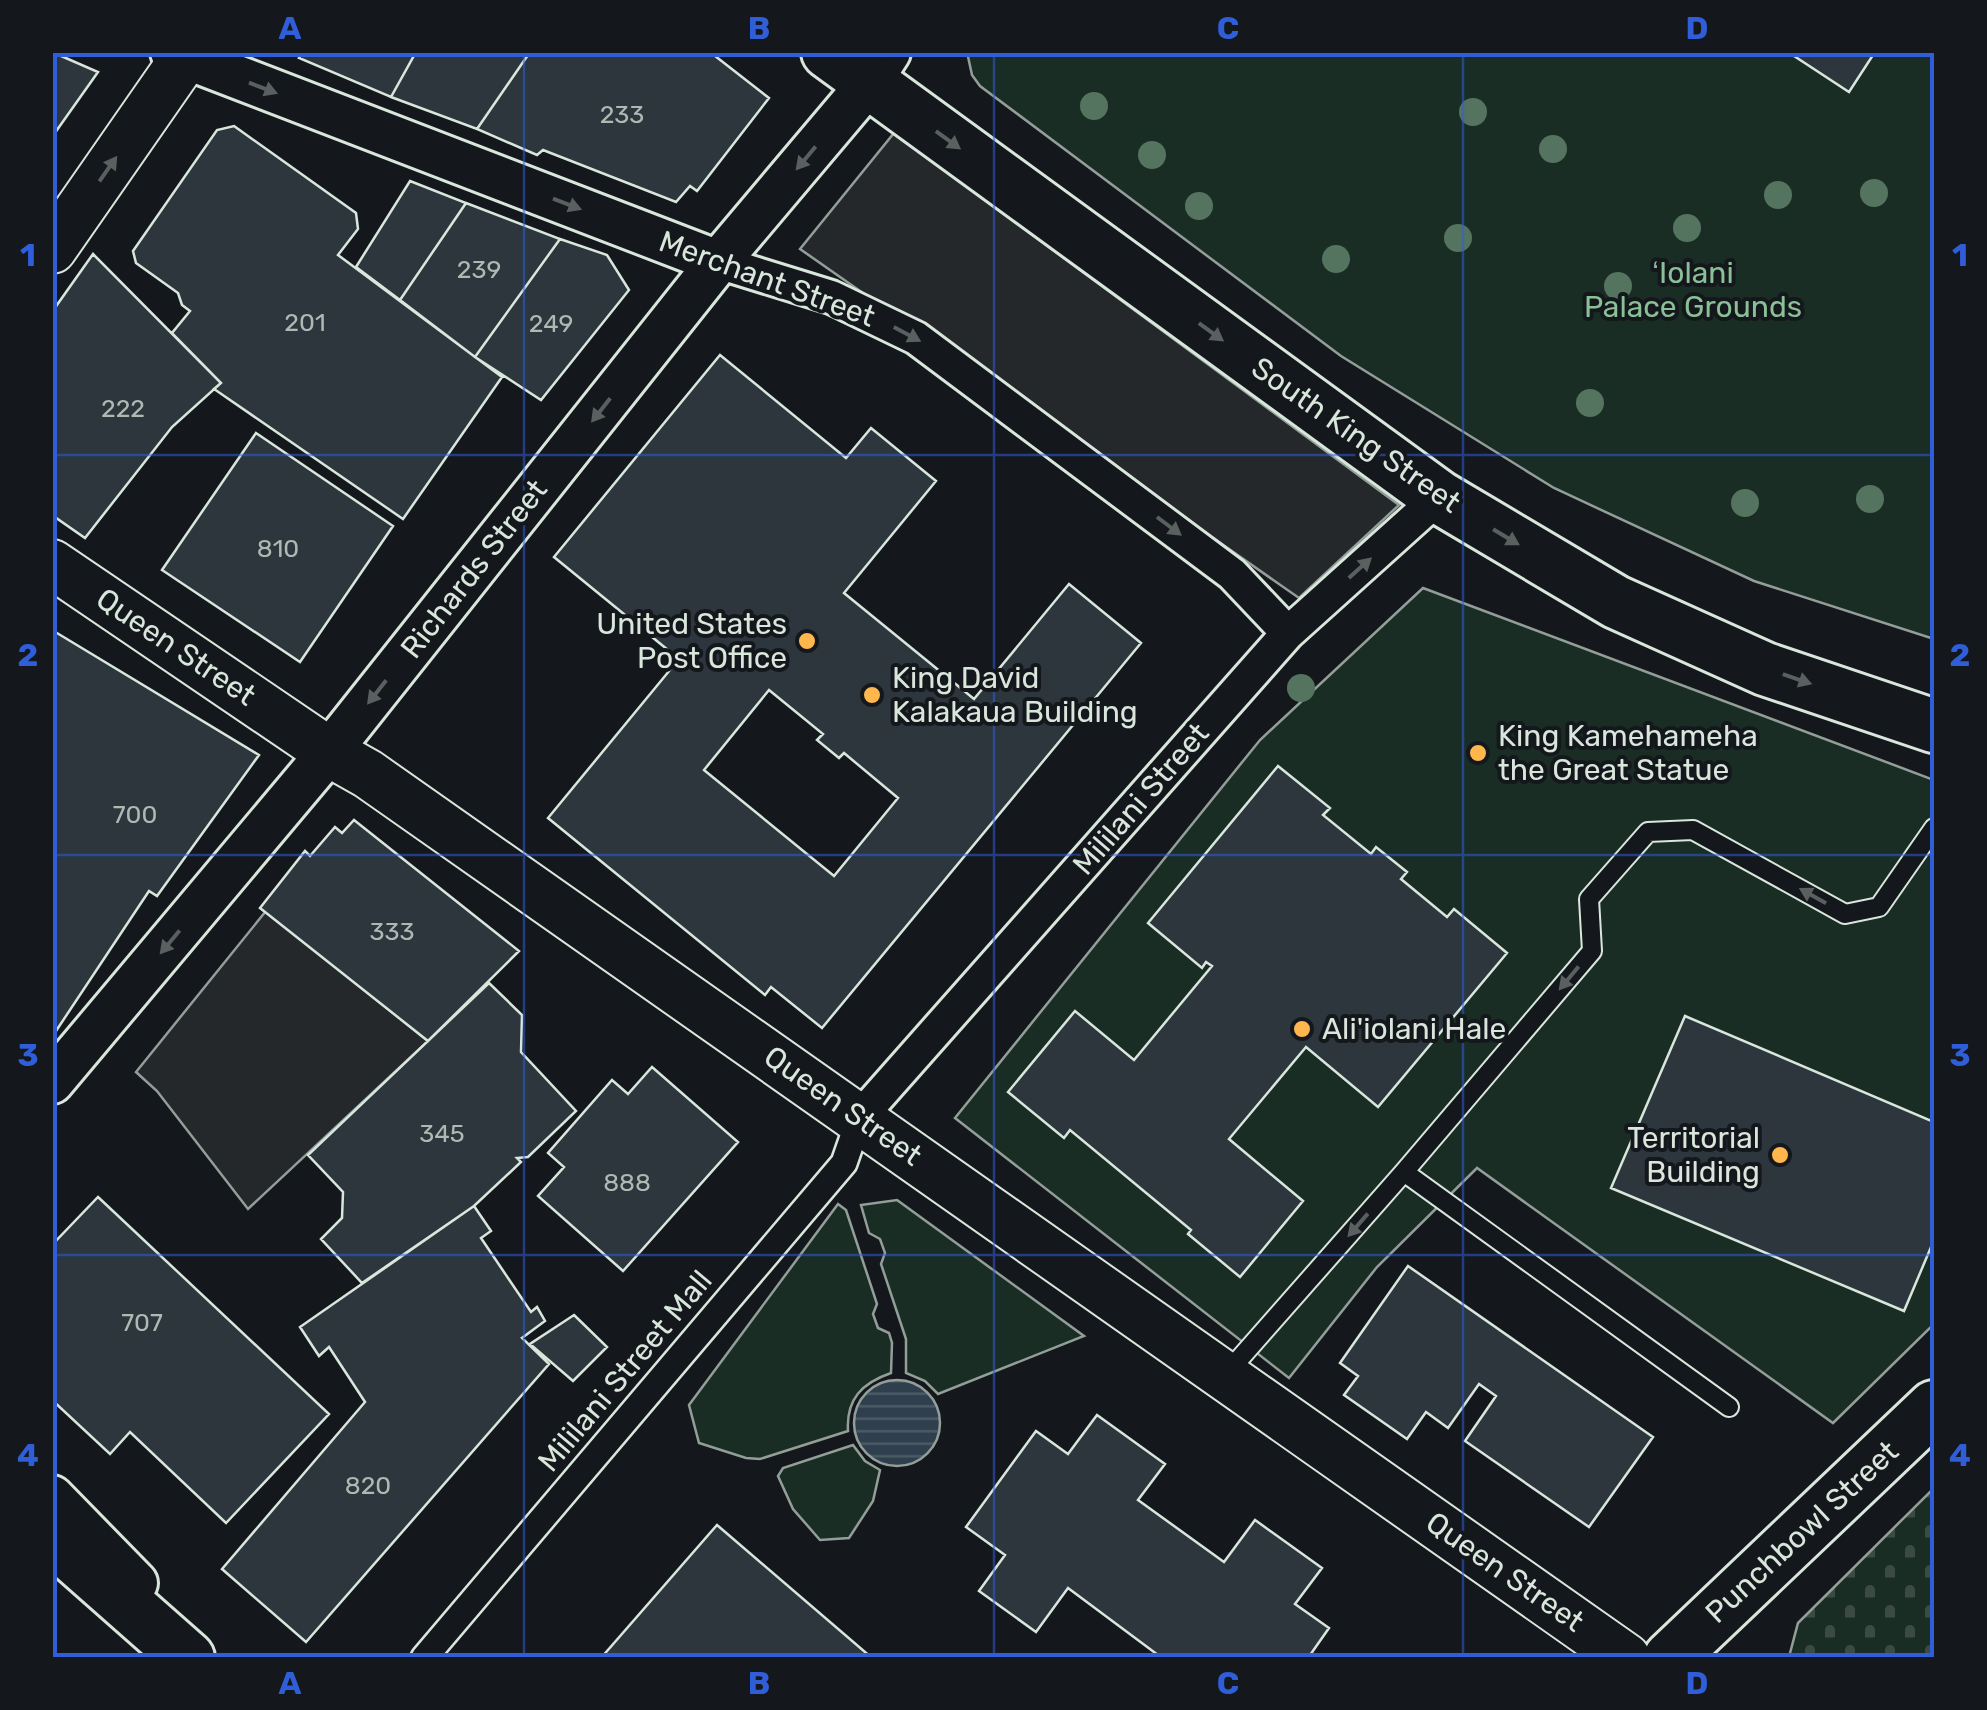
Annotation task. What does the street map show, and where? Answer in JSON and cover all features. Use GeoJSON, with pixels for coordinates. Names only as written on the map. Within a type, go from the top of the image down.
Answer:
{"type":"FeatureCollection","features":[{"type":"Feature","properties":{"kind":"main road","name":"South King Street"},"geometry":{"type":"LineString","coordinates":[[828,52],[879,68],[1439,497],[1616,602],[1764,668],[1934,726]]}},
{"type":"Feature","properties":{"kind":"main road"},"geometry":{"type":"LineString","coordinates":[[52,249],[182,54]]}},
{"type":"Feature","properties":{"kind":"main road","name":"Queen Street"},"geometry":{"type":"LineString","coordinates":[[52,564],[329,752],[368,774],[1626,1658]]}},
{"type":"Feature","properties":{"kind":"main road","name":"Punchbowl Street"},"geometry":{"type":"LineString","coordinates":[[1670,1658],[1934,1407]]}},
{"type":"Feature","properties":{"kind":"main road"},"geometry":{"type":"LineString","coordinates":[[52,1538],[188,1658]]}},
{"type":"Feature","properties":{"kind":"street","name":"Merchant Street"},"geometry":{"type":"LineString","coordinates":[[182,54],[718,262],[832,296],[916,338],[1232,574],[1288,633]]}},
{"type":"Feature","properties":{"kind":"street","name":"Richards Street"},"geometry":{"type":"LineString","coordinates":[[52,1082],[329,752],[718,262],[879,68]]}},
{"type":"Feature","properties":{"kind":"street","name":"Mililani Street"},"geometry":{"type":"LineString","coordinates":[[860,1118],[1288,633],[1439,497]]}},
{"type":"Feature","properties":{"kind":"street","name":"Mililani Street Mall"},"geometry":{"type":"LineString","coordinates":[[424,1658],[844,1163],[860,1118]]}},
{"type":"Feature","properties":{"kind":"street"},"geometry":{"type":"LineString","coordinates":[[52,1497],[208,1658]]}},
{"type":"Feature","properties":{"kind":"lane"},"geometry":{"type":"LineString","coordinates":[[1224,1376],[1592,951],[1589,899],[1648,832],[1693,830],[1845,914],[1879,906],[1934,828]]}},
{"type":"Feature","properties":{"kind":"lane"},"geometry":{"type":"LineString","coordinates":[[1404,1172],[1729,1407]]}},
{"type":"Feature","properties":{"kind":"green space","name":"ʻIolani Palace Grounds"},"geometry":{"type":"Polygon","coordinates":[[[967,52],[1934,53],[1934,639],[1754,581],[1554,488],[1341,356],[980,86],[972,75],[967,52]]]}},
{"type":"Feature","properties":{"kind":"green space"},"geometry":{"type":"Polygon","coordinates":[[[1423,588],[1934,780],[1934,1324],[1833,1423],[1477,1168],[1377,1267],[1289,1378],[955,1118],[1260,740],[1423,588]]]}},
{"type":"Feature","properties":{"kind":"green space"},"geometry":{"type":"Polygon","coordinates":[[[897,1200],[1084,1336],[938,1394],[925,1381],[906,1373],[906,1339],[881,1264],[885,1253],[880,1239],[869,1233],[861,1205],[897,1200]]]}},
{"type":"Feature","properties":{"kind":"green space"},"geometry":{"type":"Polygon","coordinates":[[[838,1204],[846,1210],[877,1304],[873,1314],[878,1328],[889,1333],[891,1373],[858,1394],[850,1410],[848,1431],[760,1459],[699,1443],[689,1405],[838,1204]]]}},
{"type":"Feature","properties":{"kind":"green space"},"geometry":{"type":"Polygon","coordinates":[[[853,1445],[865,1461],[880,1470],[873,1501],[849,1538],[820,1540],[793,1509],[778,1476],[783,1468],[853,1445]]]}},
{"type":"Feature","properties":{"kind":"green space"},"geometry":{"type":"Polygon","coordinates":[[[1934,1488],[1934,1657],[1789,1657],[1798,1623],[1934,1488]]]}},
{"type":"Feature","properties":{"kind":"shaded area"},"geometry":{"type":"Polygon","coordinates":[[[894,133],[1399,505],[1299,598],[800,249],[894,133]]]}},
{"type":"Feature","properties":{"kind":"shaded area"},"geometry":{"type":"Polygon","coordinates":[[[266,911],[428,1041],[248,1209],[157,1091],[136,1072],[266,911]]]}},
{"type":"Feature","properties":{"kind":"water"},"geometry":{"type":"Polygon","coordinates":[[[897,1380],[921,1387],[933,1399],[940,1423],[933,1447],[921,1459],[897,1466],[873,1459],[861,1447],[854,1423],[861,1399],[873,1387],[897,1380]]]}},
{"type":"Feature","properties":{"kind":"building"},"geometry":{"type":"Polygon","coordinates":[[[52,52],[98,72],[52,137],[52,52]]]}},
{"type":"Feature","properties":{"kind":"building"},"geometry":{"type":"Polygon","coordinates":[[[303,52],[416,52],[391,97],[299,58],[303,52]]]}},
{"type":"Feature","properties":{"kind":"building"},"geometry":{"type":"Polygon","coordinates":[[[416,52],[530,52],[477,129],[391,97],[416,52]]]}},
{"type":"Feature","properties":{"kind":"building"},"geometry":{"type":"Polygon","coordinates":[[[530,52],[710,52],[769,98],[697,191],[690,186],[676,202],[543,150],[537,155],[477,129],[530,52]]]}},
{"type":"Feature","properties":{"kind":"building"},"geometry":{"type":"Polygon","coordinates":[[[1788,52],[1875,52],[1849,92],[1788,52]]]}},
{"type":"Feature","properties":{"kind":"building"},"geometry":{"type":"Polygon","coordinates":[[[234,126],[356,213],[358,229],[338,255],[502,377],[403,519],[214,389],[221,383],[172,333],[190,311],[182,305],[178,293],[136,263],[133,251],[217,130],[234,126]]]}},
{"type":"Feature","properties":{"kind":"building"},"geometry":{"type":"Polygon","coordinates":[[[410,181],[466,203],[400,300],[356,267],[410,181]]]}},
{"type":"Feature","properties":{"kind":"building"},"geometry":{"type":"Polygon","coordinates":[[[466,203],[560,239],[475,357],[400,300],[466,203]]]}},
{"type":"Feature","properties":{"kind":"building"},"geometry":{"type":"Polygon","coordinates":[[[560,239],[607,255],[629,290],[541,400],[475,357],[560,239]]]}},
{"type":"Feature","properties":{"kind":"building"},"geometry":{"type":"Polygon","coordinates":[[[93,254],[221,383],[172,427],[85,538],[52,515],[52,312],[93,254]]]}},
{"type":"Feature","properties":{"kind":"building","name":"King David Kalakaua Building"},"geometry":{"type":"Polygon","coordinates":[[[720,355],[846,458],[871,428],[936,481],[844,593],[974,699],[1069,584],[1141,643],[822,1028],[771,987],[765,995],[548,818],[679,659],[554,557],[720,355]],[[769,690],[704,770],[834,876],[898,798],[844,753],[839,758],[817,740],[823,734],[769,690]]]}},
{"type":"Feature","properties":{"kind":"building"},"geometry":{"type":"Polygon","coordinates":[[[256,433],[393,526],[300,662],[162,570],[256,433]]]}},
{"type":"Feature","properties":{"kind":"building"},"geometry":{"type":"Polygon","coordinates":[[[52,630],[259,755],[157,896],[149,891],[52,1037],[52,630]]]}},
{"type":"Feature","properties":{"kind":"building","name":"Ali'iolani Hale"},"geometry":{"type":"Polygon","coordinates":[[[1278,766],[1330,808],[1323,815],[1371,854],[1376,847],[1407,872],[1401,879],[1447,917],[1454,909],[1507,953],[1378,1107],[1306,1047],[1229,1139],[1303,1201],[1240,1277],[1188,1234],[1191,1230],[1070,1130],[1064,1138],[1008,1092],[1075,1011],[1134,1060],[1212,966],[1206,962],[1202,968],[1148,923],[1278,766]]]}},
{"type":"Feature","properties":{"kind":"building"},"geometry":{"type":"Polygon","coordinates":[[[354,820],[519,951],[428,1041],[260,908],[305,851],[310,856],[335,827],[342,833],[354,820]]]}},
{"type":"Feature","properties":{"kind":"building"},"geometry":{"type":"Polygon","coordinates":[[[489,983],[522,1015],[521,1052],[576,1111],[528,1157],[517,1158],[521,1162],[474,1206],[362,1283],[321,1239],[342,1218],[343,1192],[308,1155],[489,983]]]}},
{"type":"Feature","properties":{"kind":"building","name":"Territorial Building"},"geometry":{"type":"Polygon","coordinates":[[[1685,1016],[1934,1122],[1934,1240],[1904,1311],[1611,1188],[1685,1016]]]}},
{"type":"Feature","properties":{"kind":"building"},"geometry":{"type":"Polygon","coordinates":[[[652,1067],[738,1142],[623,1271],[538,1196],[564,1167],[548,1153],[612,1080],[628,1094],[652,1067]]]}},
{"type":"Feature","properties":{"kind":"building"},"geometry":{"type":"Polygon","coordinates":[[[98,1197],[329,1414],[226,1523],[130,1432],[110,1454],[52,1400],[52,1245],[98,1197]]]}},
{"type":"Feature","properties":{"kind":"building"},"geometry":{"type":"Polygon","coordinates":[[[474,1206],[491,1231],[481,1238],[531,1312],[537,1307],[545,1321],[522,1338],[549,1364],[306,1642],[222,1569],[365,1402],[329,1347],[319,1356],[300,1327],[474,1206]]]}},
{"type":"Feature","properties":{"kind":"building"},"geometry":{"type":"Polygon","coordinates":[[[1408,1266],[1653,1437],[1589,1527],[1465,1441],[1496,1396],[1479,1384],[1448,1428],[1426,1412],[1407,1439],[1344,1395],[1358,1376],[1340,1363],[1408,1266]]]}},
{"type":"Feature","properties":{"kind":"building"},"geometry":{"type":"Polygon","coordinates":[[[574,1315],[607,1347],[573,1381],[530,1344],[574,1315]]]}},
{"type":"Feature","properties":{"kind":"building"},"geometry":{"type":"Polygon","coordinates":[[[1097,1415],[1165,1464],[1138,1500],[1224,1562],[1255,1520],[1322,1568],[1295,1604],[1329,1628],[1308,1658],[1162,1658],[1068,1588],[1036,1632],[979,1591],[1005,1555],[966,1527],[1036,1431],[1068,1454],[1097,1415]]]}},
{"type":"Feature","properties":{"kind":"building"},"geometry":{"type":"Polygon","coordinates":[[[717,1525],[872,1658],[601,1658],[717,1525]]]}},
{"type":"Feature","properties":{"kind":"place","name":"United States Post Office"},"geometry":{"type":"Point","coordinates":[807,641]}},
{"type":"Feature","properties":{"kind":"place","name":"King David Kalakaua Building"},"geometry":{"type":"Point","coordinates":[872,695]}},
{"type":"Feature","properties":{"kind":"place","name":"King Kamehameha the Great Statue"},"geometry":{"type":"Point","coordinates":[1478,753]}},
{"type":"Feature","properties":{"kind":"place","name":"Ali'iolani Hale"},"geometry":{"type":"Point","coordinates":[1302,1029]}},
{"type":"Feature","properties":{"kind":"place","name":"Territorial Building"},"geometry":{"type":"Point","coordinates":[1780,1155]}}]}
